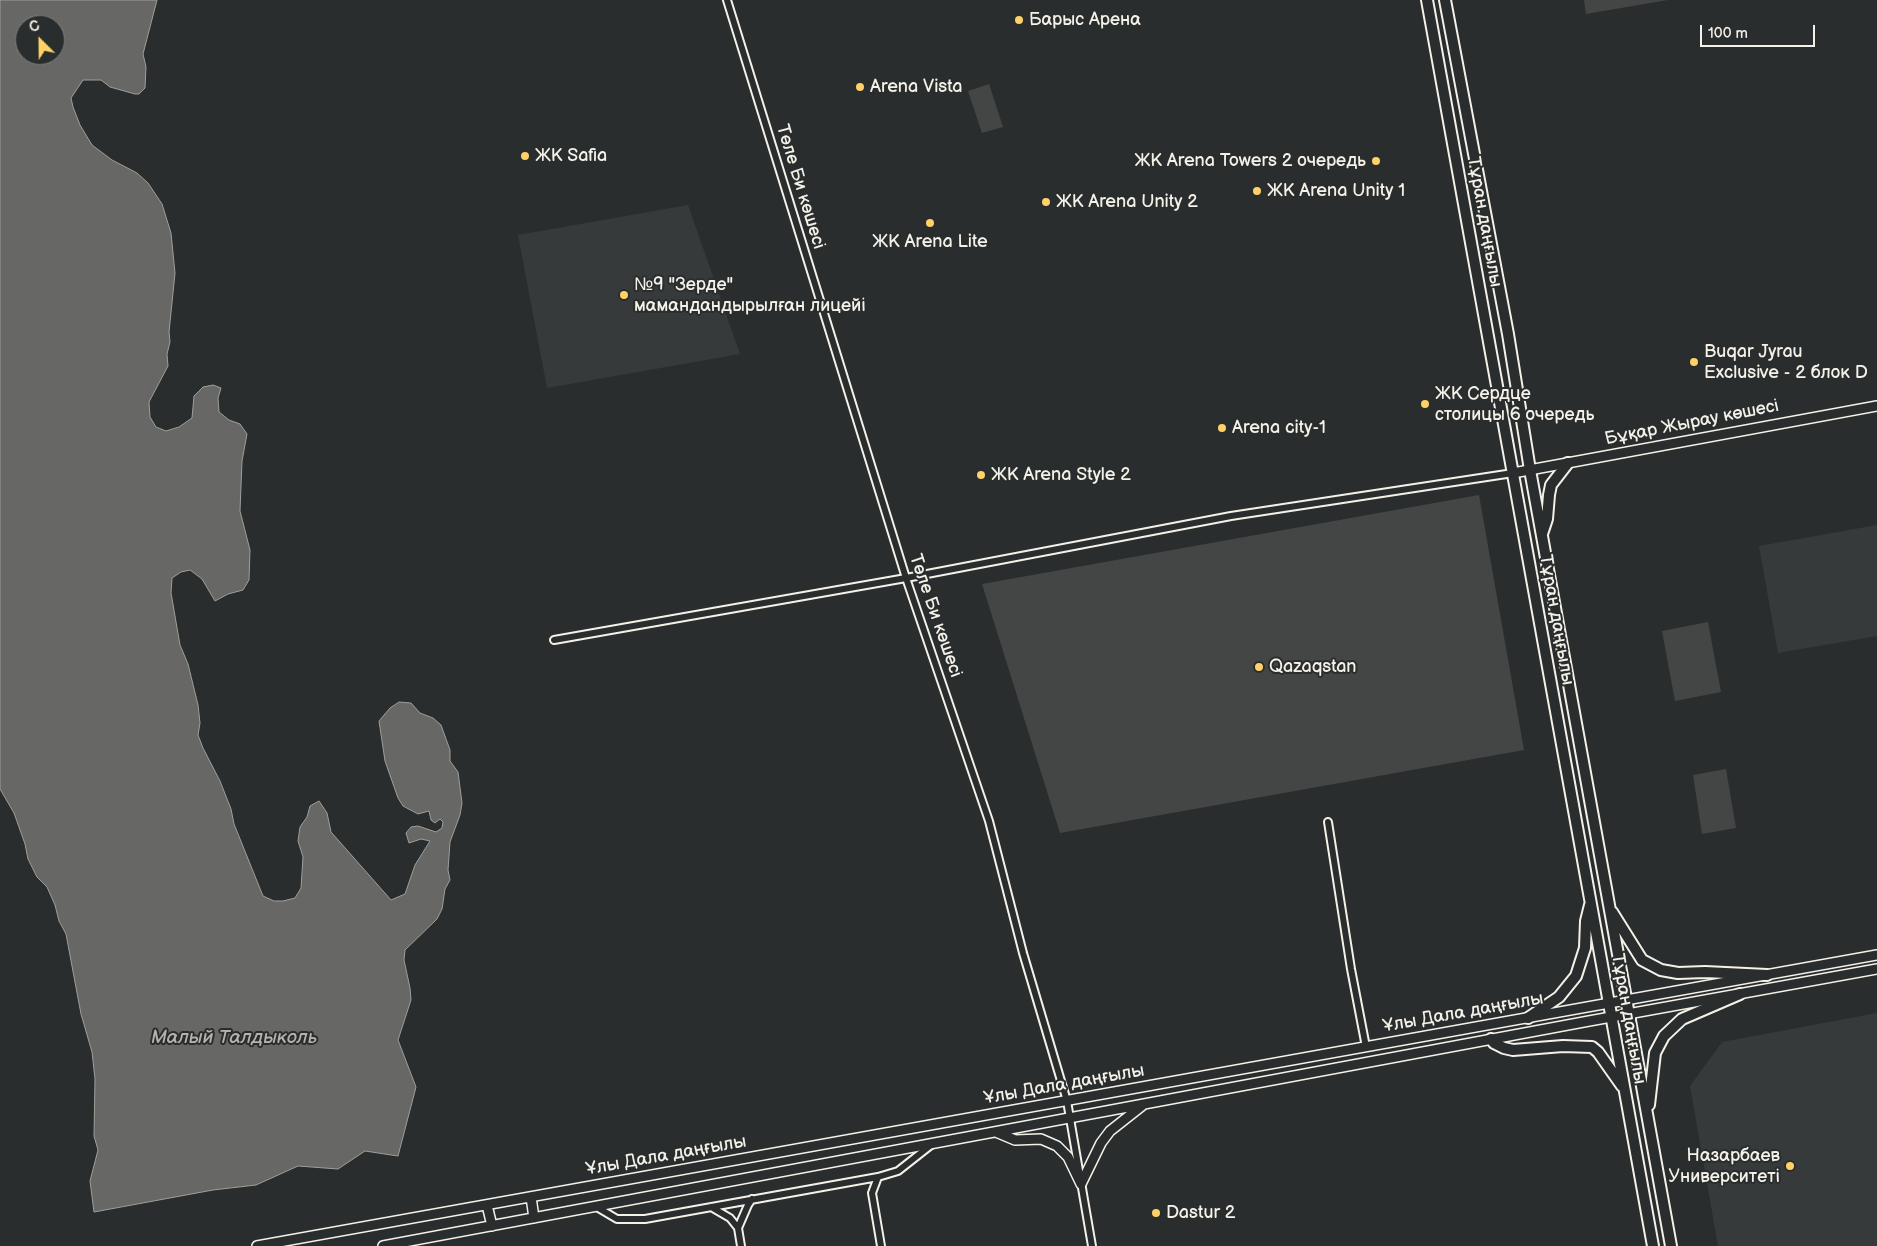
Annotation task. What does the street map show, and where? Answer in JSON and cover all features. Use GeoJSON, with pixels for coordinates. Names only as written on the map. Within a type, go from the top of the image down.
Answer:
{"type":"FeatureCollection","features":[{"type":"Feature","properties":{"kind":"main road","name":"Тұран даңғылы"},"geometry":{"type":"LineString","coordinates":[[1427,0],[1653,1246]]}},
{"type":"Feature","properties":{"kind":"main road","name":"Тұран даңғылы"},"geometry":{"type":"LineString","coordinates":[[1445,0],[1508,334],[1530,470],[1670,1246]]}},
{"type":"Feature","properties":{"kind":"main road"},"geometry":{"type":"LineString","coordinates":[[1542,535],[1547,519],[1551,485],[1568,463]]}},
{"type":"Feature","properties":{"kind":"main road"},"geometry":{"type":"LineString","coordinates":[[1528,1018],[1559,997],[1576,976],[1585,948],[1586,921],[1591,901]]}},
{"type":"Feature","properties":{"kind":"main road"},"geometry":{"type":"LineString","coordinates":[[1609,906],[1636,953],[1642,960],[1661,970],[1678,973],[1705,972],[1767,975]]}},
{"type":"Feature","properties":{"kind":"main road"},"geometry":{"type":"LineString","coordinates":[[1648,1121],[1654,1052],[1664,1036],[1682,1019],[1740,994]]}},
{"type":"Feature","properties":{"kind":"main road"},"geometry":{"type":"LineString","coordinates":[[1490,1039],[1504,1048],[1513,1050],[1563,1046],[1592,1047],[1598,1052],[1624,1089]]}},
{"type":"Feature","properties":{"kind":"street","name":"Төле Би көшесі"},"geometry":{"type":"LineString","coordinates":[[727,0],[906,578],[989,821],[1023,953],[1067,1101],[1092,1246]]}},
{"type":"Feature","properties":{"kind":"street","name":"Бұқар Жырау көшесі"},"geometry":{"type":"LineString","coordinates":[[1513,473],[1877,406]]}},
{"type":"Feature","properties":{"kind":"street"},"geometry":{"type":"LineString","coordinates":[[554,640],[906,578],[1231,516],[1513,473]]}},
{"type":"Feature","properties":{"kind":"street"},"geometry":{"type":"LineString","coordinates":[[1328,822],[1351,970],[1366,1047]]}},
{"type":"Feature","properties":{"kind":"street","name":"Ұлы Дала даңғылы"},"geometry":{"type":"LineString","coordinates":[[257,1246],[1877,955]]}},
{"type":"Feature","properties":{"kind":"street","name":"Ұлы Дала даңғылы"},"geometry":{"type":"LineString","coordinates":[[383,1246],[1612,1016],[1877,969]]}},
{"type":"Feature","properties":{"kind":"street"},"geometry":{"type":"LineString","coordinates":[[1081,1184],[1099,1147],[1110,1131],[1145,1104]]}},
{"type":"Feature","properties":{"kind":"street"},"geometry":{"type":"LineString","coordinates":[[996,1132],[1015,1140],[1040,1139],[1057,1146],[1068,1157],[1081,1184]]}},
{"type":"Feature","properties":{"kind":"street"},"geometry":{"type":"LineString","coordinates":[[596,1206],[617,1219],[646,1219],[878,1177],[898,1171],[933,1143]]}},
{"type":"Feature","properties":{"kind":"street"},"geometry":{"type":"LineString","coordinates":[[878,1177],[872,1193],[880,1246]]}},
{"type":"Feature","properties":{"kind":"street"},"geometry":{"type":"LineString","coordinates":[[531,1197],[534,1218]]}},
{"type":"Feature","properties":{"kind":"street"},"geometry":{"type":"LineString","coordinates":[[738,1228],[752,1199]]}},
{"type":"Feature","properties":{"kind":"street"},"geometry":{"type":"LineString","coordinates":[[487,1205],[492,1226]]}},
{"type":"Feature","properties":{"kind":"street"},"geometry":{"type":"LineString","coordinates":[[711,1207],[730,1218],[738,1228],[741,1246]]}},
{"type":"Feature","properties":{"kind":"shaded area"},"geometry":{"type":"Polygon","coordinates":[[[1584,0],[1668,0],[1586,14],[1584,0]]]}},
{"type":"Feature","properties":{"kind":"shaded area"},"geometry":{"type":"Polygon","coordinates":[[[989,84],[1003,127],[982,133],[968,91],[989,84]]]}},
{"type":"Feature","properties":{"kind":"shaded area","name":"№9 \"Зерде\" мамандандырылған лицейі"},"geometry":{"type":"Polygon","coordinates":[[[688,205],[740,354],[547,388],[518,235],[688,205]]]}},
{"type":"Feature","properties":{"kind":"shaded area","name":"Qazaqstan"},"geometry":{"type":"Polygon","coordinates":[[[1479,495],[1524,750],[1060,833],[982,584],[1479,495]]]}},
{"type":"Feature","properties":{"kind":"shaded area"},"geometry":{"type":"Polygon","coordinates":[[[1877,525],[1877,636],[1778,653],[1759,546],[1877,525]]]}},
{"type":"Feature","properties":{"kind":"shaded area"},"geometry":{"type":"Polygon","coordinates":[[[1708,622],[1721,692],[1675,701],[1662,631],[1708,622]]]}},
{"type":"Feature","properties":{"kind":"shaded area"},"geometry":{"type":"Polygon","coordinates":[[[1726,769],[1736,828],[1702,834],[1693,775],[1726,769]]]}},
{"type":"Feature","properties":{"kind":"shaded area","name":"Назарбаев Университеті"},"geometry":{"type":"Polygon","coordinates":[[[1877,1013],[1877,1246],[1718,1246],[1690,1086],[1722,1042],[1877,1013]]]}},
{"type":"Feature","properties":{"kind":"water","name":"Малый Талдыколь"},"geometry":{"type":"Polygon","coordinates":[[[0,0],[157,0],[143,54],[146,67],[145,88],[139,94],[135,94],[110,87],[101,80],[83,80],[71,98],[80,125],[92,145],[112,160],[137,173],[148,183],[162,204],[171,233],[175,273],[169,332],[170,342],[167,354],[168,366],[149,402],[150,417],[156,427],[166,431],[179,427],[192,418],[194,396],[203,387],[213,385],[221,388],[218,398],[219,412],[229,420],[240,424],[247,434],[242,461],[240,511],[250,550],[249,580],[243,590],[228,594],[215,601],[202,579],[190,570],[181,572],[172,578],[171,593],[180,645],[188,664],[198,705],[200,723],[198,735],[220,781],[231,809],[234,824],[263,896],[274,901],[283,901],[295,898],[301,888],[303,857],[298,841],[300,827],[307,817],[310,806],[319,801],[327,813],[331,832],[391,900],[405,894],[415,865],[430,841],[421,839],[409,843],[406,833],[411,827],[418,826],[436,832],[442,828],[443,822],[440,819],[435,823],[431,820],[429,811],[418,814],[403,806],[398,798],[385,761],[379,721],[390,708],[399,702],[411,703],[420,713],[433,718],[441,725],[450,750],[450,761],[458,772],[462,803],[460,815],[450,842],[448,870],[450,880],[445,889],[442,909],[437,919],[405,950],[404,960],[411,1000],[398,1040],[416,1087],[398,1156],[365,1151],[338,1169],[298,1166],[256,1185],[213,1190],[94,1212],[90,1181],[98,1150],[94,1136],[95,1079],[92,1052],[81,1014],[66,934],[59,921],[55,905],[47,887],[37,877],[28,859],[14,813],[0,789],[0,0]]]}},
{"type":"Feature","properties":{"kind":"place","name":"Барыс Арена"},"geometry":{"type":"Point","coordinates":[1019,20]}},
{"type":"Feature","properties":{"kind":"place","name":"Arena Vista"},"geometry":{"type":"Point","coordinates":[860,87]}},
{"type":"Feature","properties":{"kind":"place","name":"ЖК Safia"},"geometry":{"type":"Point","coordinates":[525,156]}},
{"type":"Feature","properties":{"kind":"place","name":"ЖК Arena Towers 2 очередь"},"geometry":{"type":"Point","coordinates":[1376,161]}},
{"type":"Feature","properties":{"kind":"place","name":"ЖК Arena Unity 1"},"geometry":{"type":"Point","coordinates":[1257,191]}},
{"type":"Feature","properties":{"kind":"place","name":"ЖК Arena Unity 2"},"geometry":{"type":"Point","coordinates":[1046,202]}},
{"type":"Feature","properties":{"kind":"place","name":"ЖК Arena Lite"},"geometry":{"type":"Point","coordinates":[930,223]}},
{"type":"Feature","properties":{"kind":"place","name":"№9 \"Зерде\" мамандандырылған лицейі"},"geometry":{"type":"Point","coordinates":[624,295]}},
{"type":"Feature","properties":{"kind":"place","name":"Buqar Jyrau Exclusive - 2 блок D"},"geometry":{"type":"Point","coordinates":[1694,362]}},
{"type":"Feature","properties":{"kind":"place","name":"ЖК Сердце столицы 6 очередь"},"geometry":{"type":"Point","coordinates":[1425,404]}},
{"type":"Feature","properties":{"kind":"place","name":"Arena city-1"},"geometry":{"type":"Point","coordinates":[1222,428]}},
{"type":"Feature","properties":{"kind":"place","name":"ЖК Arena Style 2"},"geometry":{"type":"Point","coordinates":[981,475]}},
{"type":"Feature","properties":{"kind":"place","name":"Qazaqstan"},"geometry":{"type":"Point","coordinates":[1259,667]}},
{"type":"Feature","properties":{"kind":"place","name":"Назарбаев Университеті"},"geometry":{"type":"Point","coordinates":[1790,1166]}},
{"type":"Feature","properties":{"kind":"place","name":"Dastur 2"},"geometry":{"type":"Point","coordinates":[1156,1213]}}]}
